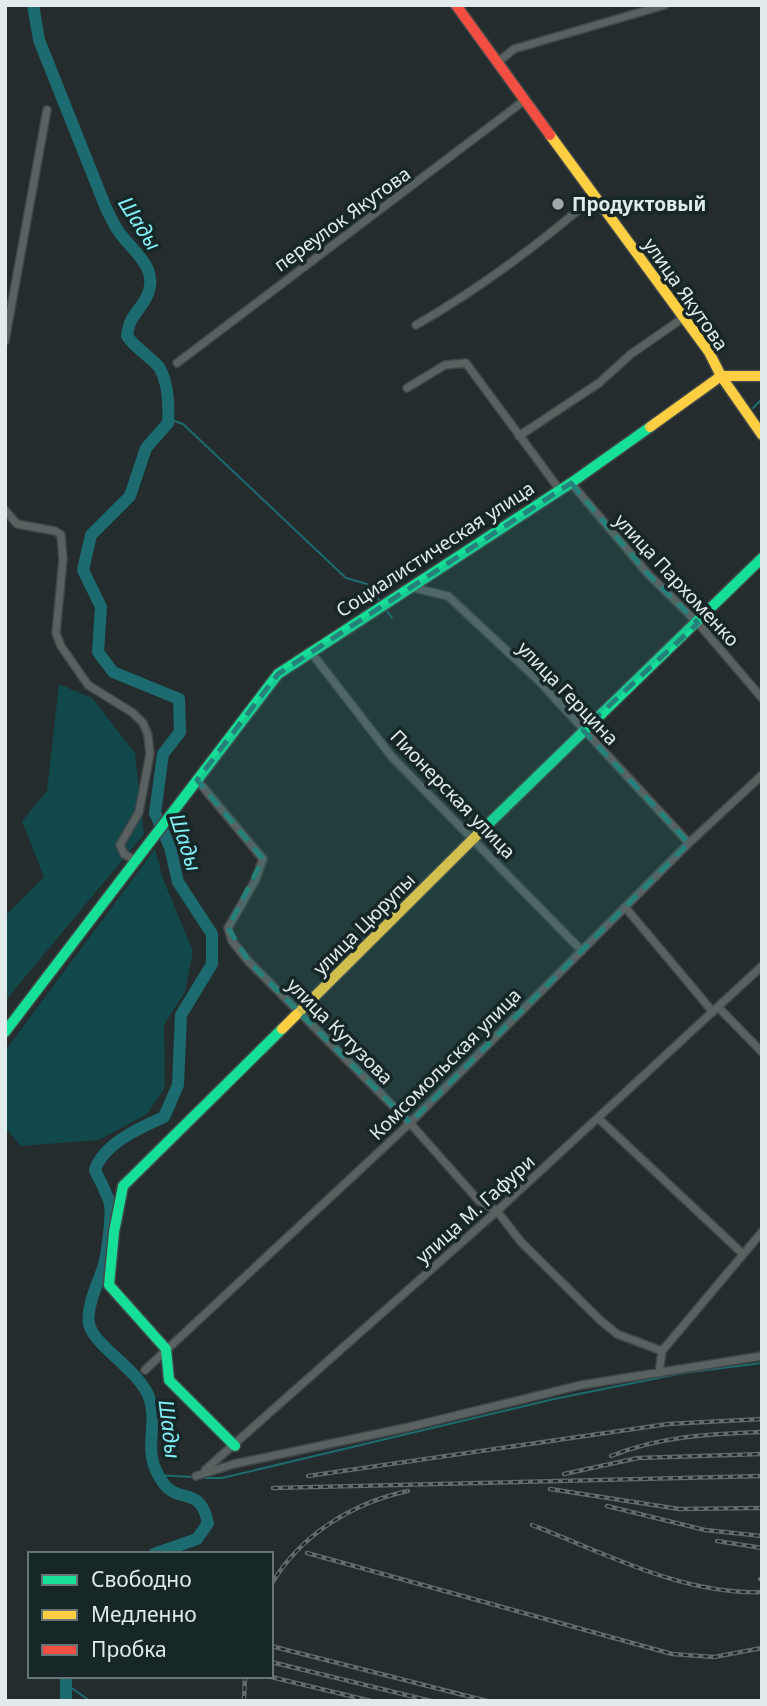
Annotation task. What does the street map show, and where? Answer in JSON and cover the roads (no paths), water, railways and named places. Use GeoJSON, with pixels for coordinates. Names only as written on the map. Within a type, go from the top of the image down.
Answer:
{"type":"FeatureCollection","features":[{"type":"Feature","properties":{"kind":"street","name":"улица Якутова"},"geometry":{"type":"LineString","coordinates":[[456,5],[709,352],[720,376],[762,435]]}},
{"type":"Feature","properties":{"kind":"street"},"geometry":{"type":"LineString","coordinates":[[498,62],[514,49],[665,5]]}},
{"type":"Feature","properties":{"kind":"street","name":"переулок Якутова"},"geometry":{"type":"LineString","coordinates":[[177,363],[525,100]]}},
{"type":"Feature","properties":{"kind":"street"},"geometry":{"type":"LineString","coordinates":[[5,341],[47,110]]}},
{"type":"Feature","properties":{"kind":"street"},"geometry":{"type":"LineString","coordinates":[[416,325],[466,296],[534,249],[595,196]]}},
{"type":"Feature","properties":{"kind":"street"},"geometry":{"type":"LineString","coordinates":[[519,436],[599,383],[631,354],[682,318]]}},
{"type":"Feature","properties":{"kind":"street"},"geometry":{"type":"LineString","coordinates":[[407,388],[445,365],[466,363],[559,489]]}},
{"type":"Feature","properties":{"kind":"street"},"geometry":{"type":"LineString","coordinates":[[720,376],[762,376]]}},
{"type":"Feature","properties":{"kind":"street","name":"Социалистическая улица"},"geometry":{"type":"LineString","coordinates":[[5,1032],[278,674],[571,483],[720,376]]}},
{"type":"Feature","properties":{"kind":"street","name":"улица Пархоменко"},"geometry":{"type":"LineString","coordinates":[[571,483],[648,574],[698,623],[762,698]]}},
{"type":"Feature","properties":{"kind":"street"},"geometry":{"type":"LineString","coordinates":[[5,510],[17,524],[55,531],[61,535],[63,559],[56,633],[61,646],[88,685],[133,713],[143,723],[148,735],[150,754],[139,812],[120,845],[124,853],[136,861]]}},
{"type":"Feature","properties":{"kind":"street","name":"улица Цюрупы"},"geometry":{"type":"LineString","coordinates":[[166,1349],[109,1285],[114,1232],[123,1186],[583,730],[698,623],[762,558]]}},
{"type":"Feature","properties":{"kind":"street","name":"улица Герцина"},"geometry":{"type":"LineString","coordinates":[[410,587],[448,596],[538,680],[689,843]]}},
{"type":"Feature","properties":{"kind":"street","name":"Пионерская улица"},"geometry":{"type":"LineString","coordinates":[[310,651],[392,757],[582,951]]}},
{"type":"Feature","properties":{"kind":"street","name":"Комсомольская улица"},"geometry":{"type":"LineString","coordinates":[[145,1370],[410,1123],[689,843],[762,775]]}},
{"type":"Feature","properties":{"kind":"street","name":"улица Кутузова"},"geometry":{"type":"LineString","coordinates":[[197,780],[263,859],[256,879],[228,928],[232,941],[298,1013],[410,1123],[479,1201],[497,1211],[521,1242],[600,1320],[617,1334],[662,1351]]}},
{"type":"Feature","properties":{"kind":"street"},"geometry":{"type":"LineString","coordinates":[[625,907],[715,1009],[762,1052]]}},
{"type":"Feature","properties":{"kind":"street","name":"улица М. Гафури"},"geometry":{"type":"LineString","coordinates":[[196,1476],[235,1446],[497,1211],[762,966]]}},
{"type":"Feature","properties":{"kind":"street"},"geometry":{"type":"LineString","coordinates":[[598,1118],[743,1254]]}},
{"type":"Feature","properties":{"kind":"street"},"geometry":{"type":"LineString","coordinates":[[659,1373],[662,1351],[762,1232]]}},
{"type":"Feature","properties":{"kind":"street"},"geometry":{"type":"LineString","coordinates":[[166,1349],[169,1380],[235,1446]]}},
{"type":"Feature","properties":{"kind":"street"},"geometry":{"type":"LineString","coordinates":[[205,1470],[582,1385],[762,1356]]}},
{"type":"Feature","properties":{"kind":"waterway","name":"Шады"},"geometry":{"type":"LineString","coordinates":[[33,5],[39,40],[106,208],[119,232],[144,262],[150,278],[150,288],[132,319],[127,336],[162,373],[167,394],[168,423],[146,448],[130,496],[91,535],[83,570],[101,607],[98,652],[113,672],[179,699],[180,732],[163,754],[155,813],[170,847],[178,882],[212,934],[212,964],[181,1015],[178,1085],[164,1117],[114,1144],[95,1170],[109,1200],[110,1217],[105,1262],[91,1303],[89,1324],[99,1341],[136,1377],[149,1397],[152,1408],[151,1450],[157,1472],[164,1484],[176,1493],[195,1499],[204,1511],[208,1523],[197,1539],[160,1552]]}},
{"type":"Feature","properties":{"kind":"waterway"},"geometry":{"type":"LineString","coordinates":[[753,408],[762,399]]}},
{"type":"Feature","properties":{"kind":"waterway"},"geometry":{"type":"LineString","coordinates":[[169,419],[183,424],[346,578],[367,584],[381,603]]}},
{"type":"Feature","properties":{"kind":"waterway"},"geometry":{"type":"LineString","coordinates":[[386,610],[392,618]]}},
{"type":"Feature","properties":{"kind":"waterway"},"geometry":{"type":"LineString","coordinates":[[198,1478],[222,1478],[554,1399],[683,1373],[762,1363]]}},
{"type":"Feature","properties":{"kind":"waterway"},"geometry":{"type":"LineString","coordinates":[[158,1475],[192,1477]]}},
{"type":"Feature","properties":{"kind":"waterway","name":"Шады"},"geometry":{"type":"LineString","coordinates":[[66,1678],[66,1701]]}},
{"type":"Feature","properties":{"kind":"waterway"},"geometry":{"type":"LineString","coordinates":[[66,1684],[90,1701]]}},
{"type":"Feature","properties":{"kind":"railway"},"geometry":{"type":"LineString","coordinates":[[308,1476],[668,1424],[762,1419]]}},
{"type":"Feature","properties":{"kind":"railway"},"geometry":{"type":"LineString","coordinates":[[611,1456],[667,1440],[762,1432]]}},
{"type":"Feature","properties":{"kind":"railway"},"geometry":{"type":"LineString","coordinates":[[564,1474],[638,1458],[762,1454]]}},
{"type":"Feature","properties":{"kind":"railway"},"geometry":{"type":"LineString","coordinates":[[273,1488],[762,1476]]}},
{"type":"Feature","properties":{"kind":"railway"},"geometry":{"type":"LineString","coordinates":[[550,1489],[679,1509],[762,1508]]}},
{"type":"Feature","properties":{"kind":"railway"},"geometry":{"type":"LineString","coordinates":[[273,1582],[297,1551],[329,1524],[367,1504],[408,1491]]}},
{"type":"Feature","properties":{"kind":"railway"},"geometry":{"type":"LineString","coordinates":[[607,1506],[705,1530],[762,1536]]}},
{"type":"Feature","properties":{"kind":"railway"},"geometry":{"type":"LineString","coordinates":[[532,1525],[673,1580],[732,1591],[762,1592]]}},
{"type":"Feature","properties":{"kind":"railway"},"geometry":{"type":"LineString","coordinates":[[717,1541],[762,1548]]}},
{"type":"Feature","properties":{"kind":"railway"},"geometry":{"type":"LineString","coordinates":[[307,1553],[672,1654],[714,1657],[762,1648]]}},
{"type":"Feature","properties":{"kind":"railway"},"geometry":{"type":"LineString","coordinates":[[273,1647],[487,1701]]}},
{"type":"Feature","properties":{"kind":"railway"},"geometry":{"type":"LineString","coordinates":[[273,1662],[431,1701]]}},
{"type":"Feature","properties":{"kind":"railway"},"geometry":{"type":"LineString","coordinates":[[273,1677],[371,1701]]}},
{"type":"Feature","properties":{"kind":"railway"},"geometry":{"type":"LineString","coordinates":[[244,1701],[245,1678]]}},
{"type":"Feature","properties":{"kind":"place","name":"Продуктовый"},"geometry":{"type":"Point","coordinates":[558,204]}}]}
